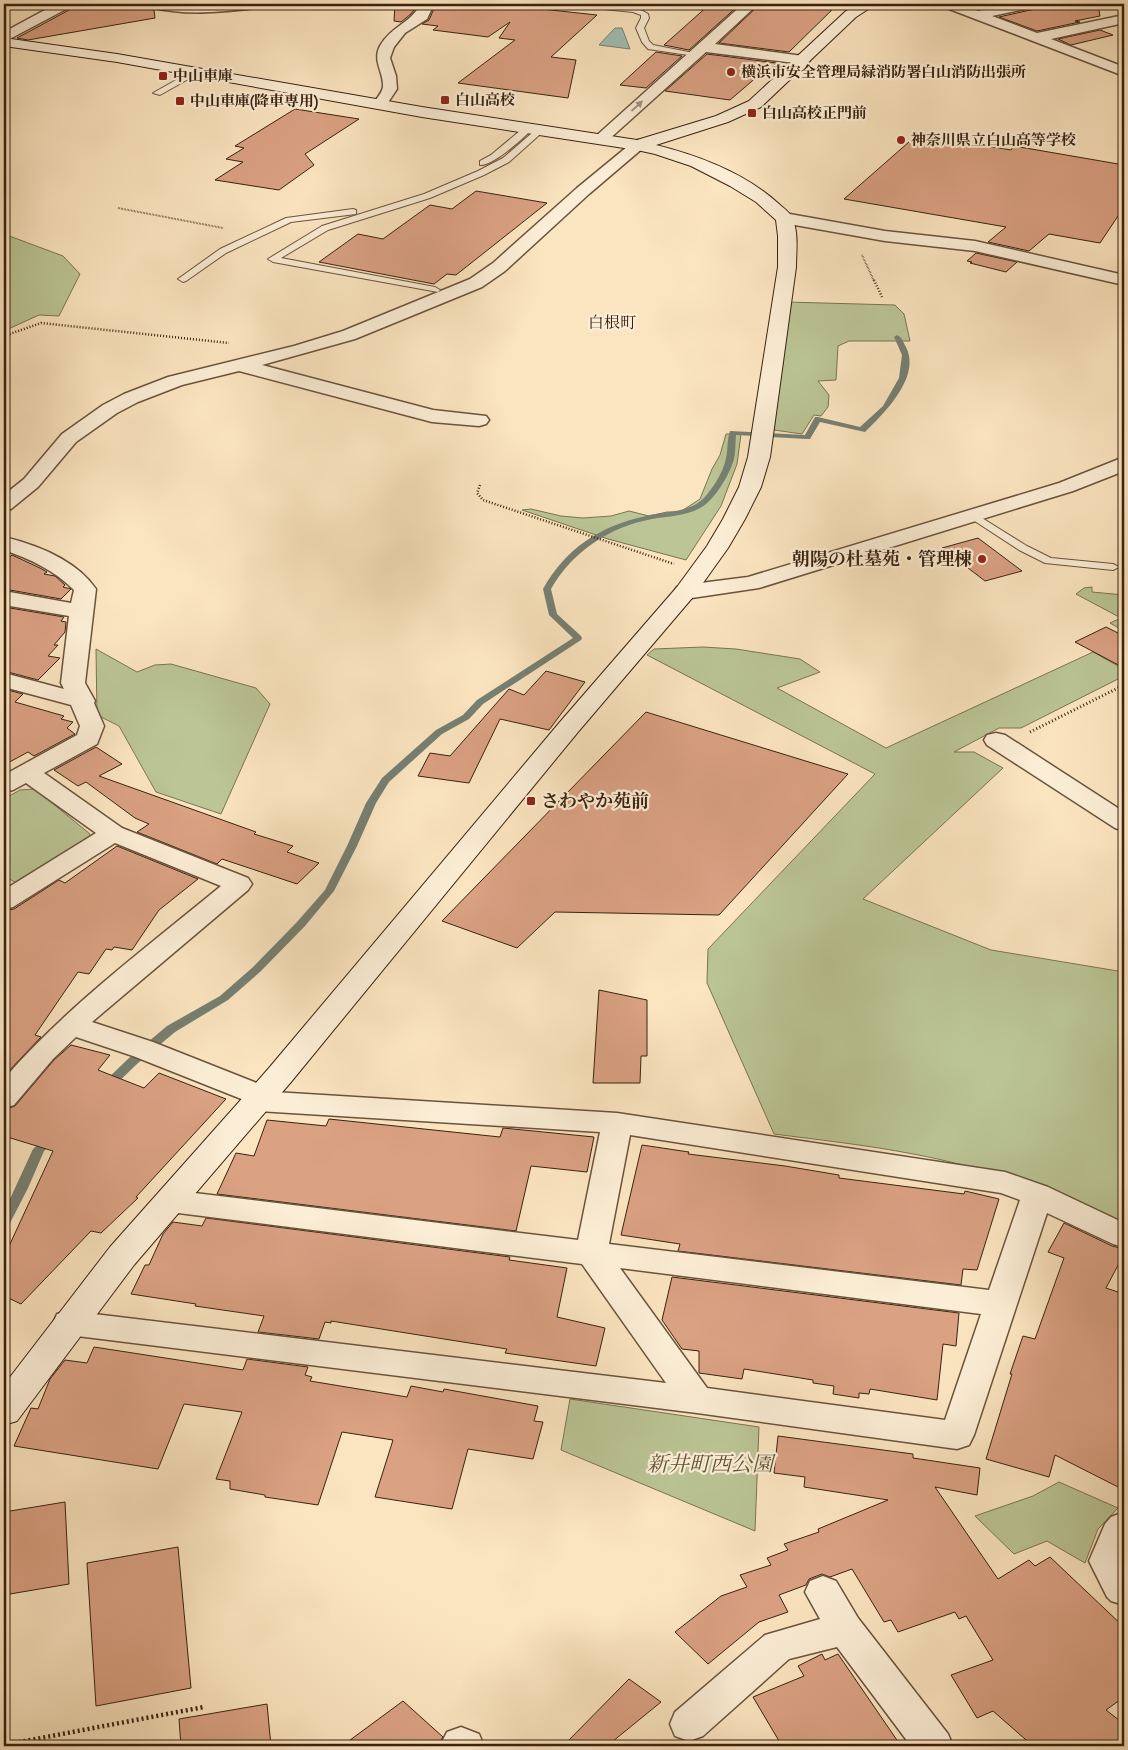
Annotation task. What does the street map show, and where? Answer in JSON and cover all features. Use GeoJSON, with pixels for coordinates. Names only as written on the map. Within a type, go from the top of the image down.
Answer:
{"type":"FeatureCollection","features":[{"type":"Feature","properties":{"kind":"street"},"geometry":{"type":"LineString","coordinates":[[4,40],[65,4]]}},
{"type":"Feature","properties":{"kind":"street"},"geometry":{"type":"LineString","coordinates":[[154,4],[173,9],[202,11],[257,4]]}},
{"type":"Feature","properties":{"kind":"street"},"geometry":{"type":"LineString","coordinates":[[380,104],[390,89],[389,76],[383,58],[387,46],[400,30],[422,16],[427,4]]}},
{"type":"Feature","properties":{"kind":"street"},"geometry":{"type":"LineString","coordinates":[[601,139],[751,4]]}},
{"type":"Feature","properties":{"kind":"street"},"geometry":{"type":"LineString","coordinates":[[4,505],[31,483],[68,438],[110,409],[131,398],[175,381],[300,350],[349,335],[476,284],[499,267],[582,191],[638,145],[742,111],[755,104],[851,14],[869,4]]}},
{"type":"Feature","properties":{"kind":"street"},"geometry":{"type":"LineString","coordinates":[[949,4],[1124,72]]}},
{"type":"Feature","properties":{"kind":"street"},"geometry":{"type":"LineString","coordinates":[[977,15],[1030,4]]}},
{"type":"Feature","properties":{"kind":"street"},"geometry":{"type":"LineString","coordinates":[[1036,38],[1124,19]]}},
{"type":"Feature","properties":{"kind":"street"},"geometry":{"type":"LineString","coordinates":[[4,40],[380,104],[638,145],[697,162],[762,198],[784,218],[885,236],[975,246],[1124,280]]}},
{"type":"Feature","properties":{"kind":"street"},"geometry":{"type":"LineString","coordinates":[[699,51],[803,60]]}},
{"type":"Feature","properties":{"kind":"street"},"geometry":{"type":"LineString","coordinates":[[1101,63],[1124,58]]}},
{"type":"Feature","properties":{"kind":"street"},"geometry":{"type":"LineString","coordinates":[[4,1411],[69,1323],[122,1256],[260,1098],[685,592],[717,548],[750,487],[758,457],[787,267],[787,236],[784,218]]}},
{"type":"Feature","properties":{"kind":"street"},"geometry":{"type":"LineString","coordinates":[[240,365],[432,416],[480,420]]}},
{"type":"Feature","properties":{"kind":"street"},"geometry":{"type":"LineString","coordinates":[[685,592],[751,584],[1066,487],[1107,472],[1124,463]]}},
{"type":"Feature","properties":{"kind":"street"},"geometry":{"type":"LineString","coordinates":[[4,544],[49,559],[73,576],[85,589],[80,611],[73,683],[92,726],[88,739],[4,785]]}},
{"type":"Feature","properties":{"kind":"street"},"geometry":{"type":"LineString","coordinates":[[4,598],[80,611]]}},
{"type":"Feature","properties":{"kind":"street"},"geometry":{"type":"LineString","coordinates":[[4,680],[82,701]]}},
{"type":"Feature","properties":{"kind":"street"},"geometry":{"type":"LineString","coordinates":[[996,740],[1124,823]]}},
{"type":"Feature","properties":{"kind":"street"},"geometry":{"type":"LineString","coordinates":[[4,1098],[43,1052],[71,1025],[239,884],[113,833],[26,772]]}},
{"type":"Feature","properties":{"kind":"street"},"geometry":{"type":"LineString","coordinates":[[4,901],[113,833]]}},
{"type":"Feature","properties":{"kind":"street"},"geometry":{"type":"LineString","coordinates":[[71,1025],[143,1049],[260,1098],[617,1123],[1005,1183],[1037,1195],[1124,1236]]}},
{"type":"Feature","properties":{"kind":"street"},"geometry":{"type":"LineString","coordinates":[[617,1123],[591,1252],[697,1400]]}},
{"type":"Feature","properties":{"kind":"street"},"geometry":{"type":"LineString","coordinates":[[69,1323],[697,1400],[957,1435],[1037,1195]]}},
{"type":"Feature","properties":{"kind":"street"},"geometry":{"type":"LineString","coordinates":[[170,1201],[1002,1304]]}},
{"type":"Feature","properties":{"kind":"street"},"geometry":{"type":"LineString","coordinates":[[1124,1527],[1118,1534],[1107,1561],[1124,1590]]}},
{"type":"Feature","properties":{"kind":"street"},"geometry":{"type":"LineString","coordinates":[[823,1592],[845,1629],[934,1746]]}},
{"type":"Feature","properties":{"kind":"street"},"geometry":{"type":"LineString","coordinates":[[689,1724],[778,1646],[845,1629]]}},
{"type":"Feature","properties":{"kind":"lane"},"geometry":{"type":"LineString","coordinates":[[575,4],[634,10],[644,14],[640,28],[646,42],[651,47],[699,51]]}},
{"type":"Feature","properties":{"kind":"lane"},"geometry":{"type":"LineString","coordinates":[[158,93],[195,73]]}},
{"type":"Feature","properties":{"kind":"lane"},"geometry":{"type":"LineString","coordinates":[[183,279],[223,251],[289,220],[350,214],[418,193],[494,157],[536,128]]}},
{"type":"Feature","properties":{"kind":"lane"},"geometry":{"type":"LineString","coordinates":[[435,290],[273,259],[325,228],[427,196],[481,173],[506,160],[536,128]]}},
{"type":"Feature","properties":{"kind":"lane"},"geometry":{"type":"LineString","coordinates":[[974,516],[1022,548],[1049,561],[1113,567]]}},
{"type":"Feature","properties":{"kind":"path"},"geometry":{"type":"LineString","coordinates":[[118,208],[258,233]]}},
{"type":"Feature","properties":{"kind":"path"},"geometry":{"type":"LineString","coordinates":[[846,229],[860,252],[882,297]]}},
{"type":"Feature","properties":{"kind":"path"},"geometry":{"type":"LineString","coordinates":[[4,336],[41,323],[234,344]]}},
{"type":"Feature","properties":{"kind":"path"},"geometry":{"type":"LineString","coordinates":[[480,484],[477,493],[484,500],[699,572]]}},
{"type":"Feature","properties":{"kind":"path"},"geometry":{"type":"LineString","coordinates":[[996,740],[1022,736],[1124,684]]}},
{"type":"Feature","properties":{"kind":"path"},"geometry":{"type":"LineString","coordinates":[[4,1745],[204,1707]]}},
{"type":"Feature","properties":{"kind":"green space"},"geometry":{"type":"Polygon","coordinates":[[[4,234],[63,256],[80,274],[59,316],[39,315],[4,331],[4,234]]]}},
{"type":"Feature","properties":{"kind":"green space"},"geometry":{"type":"Polygon","coordinates":[[[787,302],[895,305],[904,314],[910,341],[849,341],[838,346],[836,380],[818,381],[829,395],[828,407],[821,416],[814,415],[802,434],[774,430],[787,302]]]}},
{"type":"Feature","properties":{"kind":"green space"},"geometry":{"type":"Polygon","coordinates":[[[726,434],[741,434],[737,464],[721,506],[686,560],[608,539],[522,510],[531,509],[561,516],[583,518],[611,516],[629,511],[649,516],[667,512],[680,512],[700,499],[720,455],[726,434]]]}},
{"type":"Feature","properties":{"kind":"green space"},"geometry":{"type":"Polygon","coordinates":[[[1092,587],[1092,592],[1124,595],[1124,631],[1110,623],[1121,618],[1076,594],[1084,588],[1092,587]]]}},
{"type":"Feature","properties":{"kind":"green space"},"geometry":{"type":"Polygon","coordinates":[[[703,647],[736,649],[800,659],[820,672],[777,688],[886,748],[1093,652],[1120,667],[1124,665],[1124,676],[1021,728],[999,728],[954,752],[974,752],[1003,768],[863,899],[991,950],[1124,972],[1124,1227],[1048,1193],[967,1166],[896,1151],[774,1134],[707,983],[708,949],[875,774],[647,655],[654,649],[703,647]]]}},
{"type":"Feature","properties":{"kind":"green space"},"geometry":{"type":"Polygon","coordinates":[[[96,649],[137,672],[155,665],[171,664],[256,688],[270,704],[221,814],[156,792],[119,726],[97,715],[96,649]]]}},
{"type":"Feature","properties":{"kind":"green space"},"geometry":{"type":"Polygon","coordinates":[[[35,789],[90,834],[89,839],[20,885],[4,876],[4,799],[20,790],[35,789]]]}},
{"type":"Feature","properties":{"kind":"green space","name":"新井町西公園"},"geometry":{"type":"Polygon","coordinates":[[[570,1399],[759,1427],[755,1531],[561,1450],[570,1399]]]}},
{"type":"Feature","properties":{"kind":"green space"},"geometry":{"type":"Polygon","coordinates":[[[1059,1482],[1118,1508],[1098,1529],[1085,1563],[1047,1541],[1014,1554],[975,1516],[1033,1496],[1059,1482]]]}},
{"type":"Feature","properties":{"kind":"water"},"geometry":{"type":"Polygon","coordinates":[[[615,28],[622,28],[630,49],[599,45],[615,28]]]}},
{"type":"Feature","properties":{"kind":"building"},"geometry":{"type":"Polygon","coordinates":[[[76,4],[145,4],[147,8],[154,10],[155,18],[28,40],[17,38],[71,9],[76,4]]]}},
{"type":"Feature","properties":{"kind":"building"},"geometry":{"type":"Polygon","coordinates":[[[395,4],[418,4],[411,14],[401,22],[394,21],[395,4]]]}},
{"type":"Feature","properties":{"kind":"building"},"geometry":{"type":"Polygon","coordinates":[[[436,4],[495,4],[597,15],[551,57],[576,60],[568,98],[458,83],[515,40],[499,38],[510,22],[488,37],[433,30],[438,26],[422,24],[429,20],[436,4]]]}},
{"type":"Feature","properties":{"kind":"building"},"geometry":{"type":"Polygon","coordinates":[[[710,4],[740,4],[689,50],[664,45],[710,4]]]}},
{"type":"Feature","properties":{"kind":"building"},"geometry":{"type":"Polygon","coordinates":[[[760,4],[838,4],[789,52],[719,43],[760,4]]]}},
{"type":"Feature","properties":{"kind":"building"},"geometry":{"type":"Polygon","coordinates":[[[1039,4],[1098,4],[1100,16],[1037,31],[999,17],[1035,9],[1039,4]]]}},
{"type":"Feature","properties":{"kind":"building"},"geometry":{"type":"Polygon","coordinates":[[[1100,30],[1113,35],[1071,45],[1058,39],[1100,30]]]}},
{"type":"Feature","properties":{"kind":"building"},"geometry":{"type":"Polygon","coordinates":[[[656,52],[682,56],[646,88],[620,85],[656,52]]]}},
{"type":"Feature","properties":{"kind":"building"},"geometry":{"type":"Polygon","coordinates":[[[707,54],[777,63],[758,76],[730,100],[665,91],[707,54]]]}},
{"type":"Feature","properties":{"kind":"building"},"geometry":{"type":"Polygon","coordinates":[[[295,109],[359,119],[305,154],[314,165],[279,190],[215,180],[243,162],[226,159],[244,148],[235,146],[295,109]]]}},
{"type":"Feature","properties":{"kind":"building"},"geometry":{"type":"Polygon","coordinates":[[[918,134],[1011,150],[1014,146],[1124,165],[1124,207],[1100,243],[1049,234],[1029,251],[988,242],[1006,227],[844,199],[918,134]]]}},
{"type":"Feature","properties":{"kind":"building"},"geometry":{"type":"Polygon","coordinates":[[[476,191],[547,203],[456,275],[447,274],[434,284],[319,262],[358,234],[383,239],[430,205],[452,209],[476,191]]]}},
{"type":"Feature","properties":{"kind":"building"},"geometry":{"type":"Polygon","coordinates":[[[976,253],[1017,262],[1006,272],[967,261],[976,253]]]}},
{"type":"Feature","properties":{"kind":"building","name":"朝陽の杜墓苑・管理棟"},"geometry":{"type":"Polygon","coordinates":[[[978,538],[1022,571],[985,581],[942,548],[978,538]]]}},
{"type":"Feature","properties":{"kind":"building"},"geometry":{"type":"Polygon","coordinates":[[[4,555],[10,557],[12,555],[40,568],[47,572],[44,574],[55,576],[65,585],[63,587],[71,589],[61,599],[4,589],[4,555]]]}},
{"type":"Feature","properties":{"kind":"building"},"geometry":{"type":"Polygon","coordinates":[[[4,607],[64,617],[61,621],[66,622],[65,632],[54,645],[58,645],[48,656],[60,658],[38,680],[4,671],[4,607]]]}},
{"type":"Feature","properties":{"kind":"building"},"geometry":{"type":"Polygon","coordinates":[[[1106,627],[1124,636],[1124,668],[1075,642],[1106,627]]]}},
{"type":"Feature","properties":{"kind":"building"},"geometry":{"type":"Polygon","coordinates":[[[546,671],[585,682],[549,730],[500,719],[469,783],[418,776],[430,753],[450,756],[509,689],[524,695],[546,671]]]}},
{"type":"Feature","properties":{"kind":"building"},"geometry":{"type":"Polygon","coordinates":[[[4,689],[23,694],[15,702],[64,716],[61,719],[73,722],[67,728],[75,734],[34,756],[28,752],[4,765],[4,689]]]}},
{"type":"Feature","properties":{"kind":"building"},"geometry":{"type":"Polygon","coordinates":[[[646,712],[848,774],[719,915],[555,912],[517,948],[442,921],[646,712]]]}},
{"type":"Feature","properties":{"kind":"building"},"geometry":{"type":"Polygon","coordinates":[[[96,747],[122,764],[99,776],[256,832],[254,834],[293,846],[287,852],[319,863],[297,884],[222,859],[217,864],[137,832],[149,824],[135,818],[86,782],[78,786],[54,770],[96,747]]]}},
{"type":"Feature","properties":{"kind":"building"},"geometry":{"type":"Polygon","coordinates":[[[117,846],[198,879],[159,910],[132,950],[114,947],[112,950],[106,949],[89,974],[78,972],[35,1035],[41,1037],[4,1076],[4,911],[14,909],[59,880],[65,883],[117,846]]]}},
{"type":"Feature","properties":{"kind":"building"},"geometry":{"type":"Polygon","coordinates":[[[599,990],[647,1000],[647,1056],[641,1056],[640,1083],[593,1083],[599,990]]]}},
{"type":"Feature","properties":{"kind":"building"},"geometry":{"type":"Polygon","coordinates":[[[71,1045],[110,1055],[98,1070],[144,1088],[159,1073],[226,1099],[136,1197],[138,1198],[101,1233],[91,1231],[21,1304],[4,1296],[4,1257],[53,1151],[4,1136],[4,1110],[15,1106],[54,1060],[71,1045]]]}},
{"type":"Feature","properties":{"kind":"building"},"geometry":{"type":"Polygon","coordinates":[[[329,1119],[500,1137],[503,1128],[594,1137],[587,1172],[531,1166],[516,1231],[217,1194],[236,1153],[254,1156],[267,1120],[326,1126],[329,1119]]]}},
{"type":"Feature","properties":{"kind":"building"},"geometry":{"type":"Polygon","coordinates":[[[642,1145],[689,1152],[688,1154],[839,1175],[839,1178],[964,1194],[965,1191],[999,1199],[977,1270],[963,1269],[961,1285],[678,1251],[680,1244],[621,1235],[642,1145]]]}},
{"type":"Feature","properties":{"kind":"building"},"geometry":{"type":"Polygon","coordinates":[[[206,1218],[510,1257],[509,1260],[567,1268],[557,1317],[605,1328],[596,1366],[505,1353],[507,1349],[331,1321],[331,1323],[325,1322],[319,1339],[258,1332],[264,1316],[131,1294],[145,1265],[149,1265],[163,1234],[173,1222],[202,1226],[206,1218]]]}},
{"type":"Feature","properties":{"kind":"building"},"geometry":{"type":"Polygon","coordinates":[[[1064,1223],[1112,1246],[1124,1249],[1124,1254],[1106,1288],[1124,1294],[1124,1490],[1055,1455],[1049,1477],[986,1459],[1012,1374],[1010,1374],[1023,1336],[1035,1339],[1064,1258],[1048,1252],[1064,1223]]]}},
{"type":"Feature","properties":{"kind":"building"},"geometry":{"type":"Polygon","coordinates":[[[672,1277],[959,1313],[956,1346],[943,1344],[937,1400],[870,1389],[869,1394],[859,1393],[859,1398],[833,1394],[834,1386],[813,1383],[813,1380],[744,1369],[742,1379],[699,1373],[699,1351],[682,1349],[662,1320],[672,1277]]]}},
{"type":"Feature","properties":{"kind":"building"},"geometry":{"type":"Polygon","coordinates":[[[94,1347],[243,1370],[247,1359],[308,1367],[305,1375],[312,1377],[310,1381],[407,1397],[411,1386],[443,1392],[444,1389],[538,1406],[534,1421],[543,1422],[533,1459],[468,1449],[452,1509],[375,1497],[393,1440],[342,1432],[318,1505],[265,1497],[265,1495],[230,1489],[230,1481],[216,1479],[242,1412],[184,1404],[158,1469],[14,1446],[31,1408],[38,1409],[50,1379],[65,1360],[87,1363],[94,1347]]]}},
{"type":"Feature","properties":{"kind":"building"},"geometry":{"type":"Polygon","coordinates":[[[778,1436],[913,1454],[913,1458],[980,1468],[977,1495],[935,1487],[998,1579],[1029,1560],[1035,1566],[1050,1557],[1124,1627],[1124,1697],[1106,1710],[1124,1724],[1124,1746],[1033,1746],[993,1711],[977,1718],[951,1675],[993,1660],[966,1616],[959,1619],[955,1612],[898,1632],[891,1620],[884,1622],[852,1569],[830,1577],[822,1574],[809,1579],[806,1585],[779,1595],[788,1612],[759,1622],[708,1664],[675,1632],[721,1596],[747,1587],[740,1575],[771,1565],[767,1558],[788,1550],[784,1544],[819,1532],[818,1529],[888,1500],[804,1487],[805,1477],[774,1473],[778,1436]]]}},
{"type":"Feature","properties":{"kind":"building"},"geometry":{"type":"Polygon","coordinates":[[[65,1502],[69,1584],[4,1595],[4,1512],[65,1502]]]}},
{"type":"Feature","properties":{"kind":"building"},"geometry":{"type":"Polygon","coordinates":[[[178,1547],[191,1688],[96,1706],[87,1563],[178,1547]]]}},
{"type":"Feature","properties":{"kind":"building"},"geometry":{"type":"Polygon","coordinates":[[[822,1654],[825,1660],[838,1654],[901,1746],[782,1746],[753,1697],[804,1676],[798,1666],[822,1654]]]}},
{"type":"Feature","properties":{"kind":"building"},"geometry":{"type":"Polygon","coordinates":[[[629,1679],[661,1702],[607,1746],[563,1746],[629,1679]]]}},
{"type":"Feature","properties":{"kind":"building"},"geometry":{"type":"Polygon","coordinates":[[[403,1701],[443,1737],[439,1743],[441,1746],[342,1746],[403,1701]]]}},
{"type":"Feature","properties":{"kind":"building"},"geometry":{"type":"Polygon","coordinates":[[[267,1704],[271,1746],[181,1746],[179,1719],[267,1704]]]}},
{"type":"Feature","properties":{"kind":"waterway"},"geometry":{"type":"LineString","coordinates":[[107,1086],[171,1029],[224,998],[257,969],[301,924],[329,891],[371,803],[385,780],[439,732],[466,717],[480,702],[578,638],[553,615],[547,589],[555,575],[576,552],[601,535],[630,522],[684,512],[704,502],[714,490],[729,463],[733,433],[807,437],[818,419],[862,430],[886,407],[903,378],[906,355],[897,337]]}},
{"type":"Feature","properties":{"kind":"waterway"},"geometry":{"type":"LineString","coordinates":[[4,1223],[39,1149],[52,1139]]}},
{"type":"Feature","properties":{"kind":"place","name":"横浜市安全管理局緑消防署白山消防出張所"},"geometry":{"type":"Point","coordinates":[731,72]}},
{"type":"Feature","properties":{"kind":"place","name":"中山車庫"},"geometry":{"type":"Point","coordinates":[163,76]}},
{"type":"Feature","properties":{"kind":"place","name":"白山高校"},"geometry":{"type":"Point","coordinates":[445,100]}},
{"type":"Feature","properties":{"kind":"place","name":"中山車庫(降車専用)"},"geometry":{"type":"Point","coordinates":[180,101]}},
{"type":"Feature","properties":{"kind":"place","name":"白山高校正門前"},"geometry":{"type":"Point","coordinates":[752,113]}},
{"type":"Feature","properties":{"kind":"place","name":"神奈川県立白山高等学校"},"geometry":{"type":"Point","coordinates":[901,140]}},
{"type":"Feature","properties":{"kind":"place","name":"朝陽の杜墓苑・管理棟"},"geometry":{"type":"Point","coordinates":[982,559]}},
{"type":"Feature","properties":{"kind":"place","name":"さわやか苑前"},"geometry":{"type":"Point","coordinates":[531,801]}},
{"type":"Feature","properties":{"kind":"district","name":"白根町"},"geometry":{"type":"Point","coordinates":[612,322]}}]}
